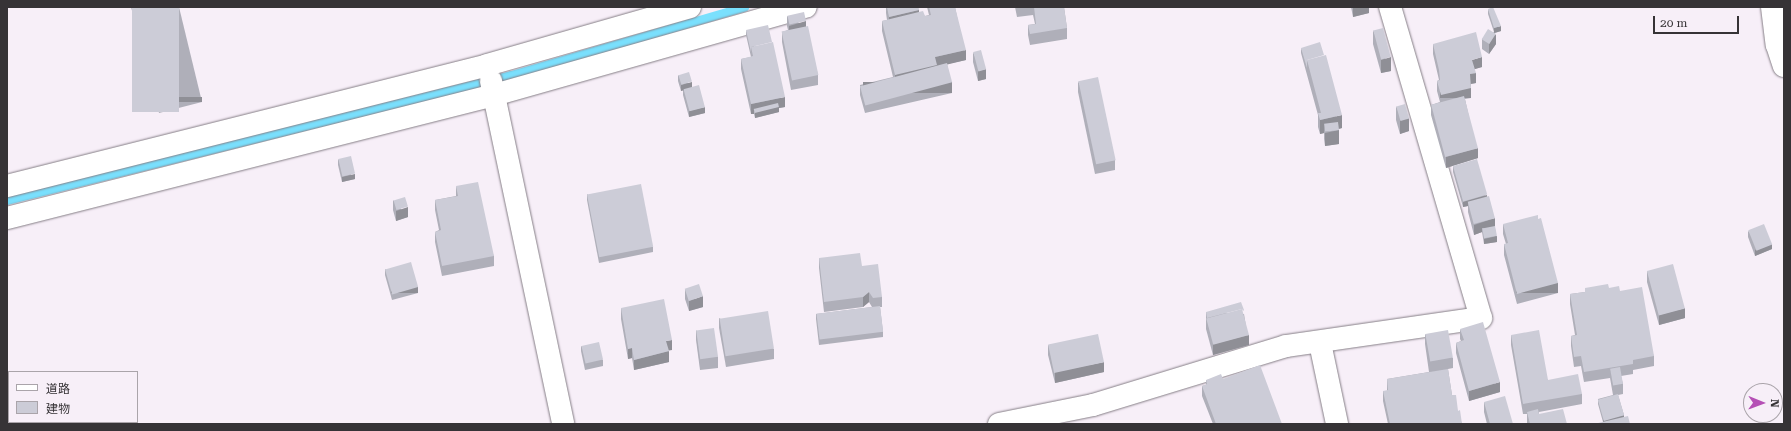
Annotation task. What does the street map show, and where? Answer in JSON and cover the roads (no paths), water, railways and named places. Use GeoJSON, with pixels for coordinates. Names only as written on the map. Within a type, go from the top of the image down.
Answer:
{"type":"FeatureCollection","features":[{"type":"Feature","properties":{"kind":"street"},"geometry":{"type":"LineString","coordinates":[[7,186],[487,65],[690,7]]}},
{"type":"Feature","properties":{"kind":"street"},"geometry":{"type":"LineString","coordinates":[[7,218],[494,95],[806,7]]}},
{"type":"Feature","properties":{"kind":"street"},"geometry":{"type":"LineString","coordinates":[[1000,424],[1094,405],[1286,346],[1320,343],[1482,318],[1390,7]]}},
{"type":"Feature","properties":{"kind":"street"},"geometry":{"type":"LineString","coordinates":[[1772,7],[1777,45],[1784,66]]}},
{"type":"Feature","properties":{"kind":"street"},"geometry":{"type":"LineString","coordinates":[[487,65],[563,424]]}},
{"type":"Feature","properties":{"kind":"street"},"geometry":{"type":"LineString","coordinates":[[1320,343],[1337,424]]}},
{"type":"Feature","properties":{"kind":"waterway"},"geometry":{"type":"LineString","coordinates":[[7,200],[511,75],[744,7]]}}]}
